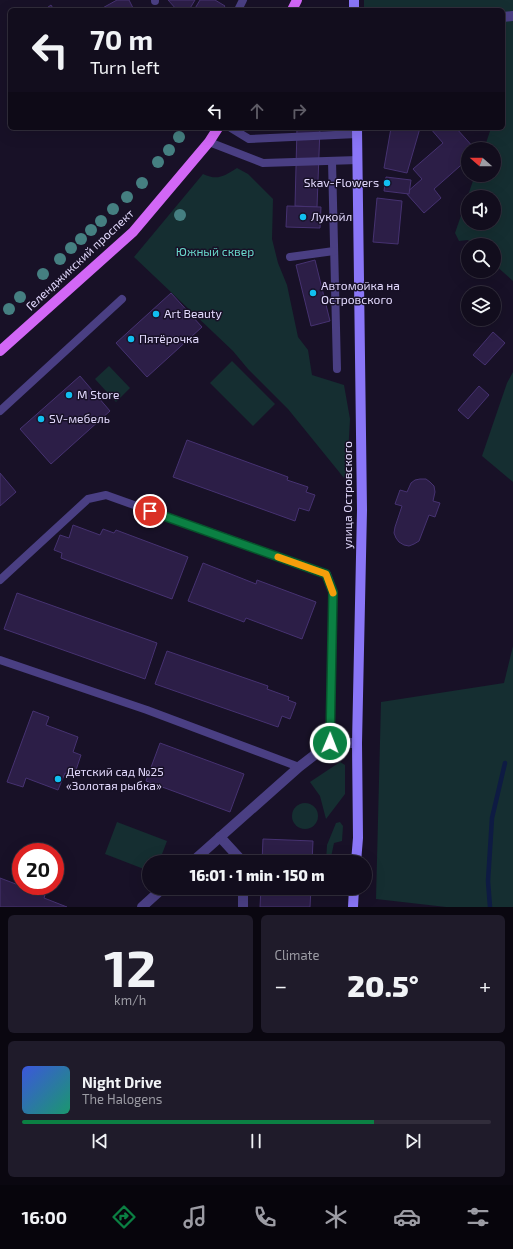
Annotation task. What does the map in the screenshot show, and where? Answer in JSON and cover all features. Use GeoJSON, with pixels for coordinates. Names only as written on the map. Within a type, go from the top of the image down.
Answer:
{"type":"FeatureCollection","features":[{"type":"Feature","properties":{"kind":"main road","name":"Геленджикский проспект"},"geometry":{"type":"LineString","coordinates":[[0,351],[133,232],[209,142],[217,130]]}},
{"type":"Feature","properties":{"kind":"street","name":"улица Островского"},"geometry":{"type":"LineString","coordinates":[[357,131],[362,510],[357,743],[358,838],[357,855]]}},
{"type":"Feature","properties":{"kind":"street"},"geometry":{"type":"LineString","coordinates":[[200,855],[299,767],[330,743],[357,743]]}},
{"type":"Feature","properties":{"kind":"street"},"geometry":{"type":"LineString","coordinates":[[220,838],[237,855]]}},
{"type":"Feature","properties":{"kind":"street"},"geometry":{"type":"LineString","coordinates":[[142,907],[155,895]]}},
{"type":"Feature","properties":{"kind":"street"},"geometry":{"type":"LineString","coordinates":[[243,895],[243,907]]}},
{"type":"Feature","properties":{"kind":"street"},"geometry":{"type":"LineString","coordinates":[[353,907],[354,895]]}},
{"type":"Feature","properties":{"kind":"lane"},"geometry":{"type":"LineString","coordinates":[[234,130],[249,139],[357,131]]}},
{"type":"Feature","properties":{"kind":"lane"},"geometry":{"type":"LineString","coordinates":[[209,142],[263,163],[358,160]]}},
{"type":"Feature","properties":{"kind":"lane"},"geometry":{"type":"LineString","coordinates":[[332,162],[337,369]]}},
{"type":"Feature","properties":{"kind":"lane"},"geometry":{"type":"LineString","coordinates":[[290,256],[334,251]]}},
{"type":"Feature","properties":{"kind":"lane"},"geometry":{"type":"LineString","coordinates":[[0,411],[122,299]]}},
{"type":"Feature","properties":{"kind":"lane"},"geometry":{"type":"LineString","coordinates":[[0,580],[88,499],[106,495],[326,574],[333,592],[330,743]]}},
{"type":"Feature","properties":{"kind":"lane"},"geometry":{"type":"LineString","coordinates":[[0,660],[147,710],[299,767]]}},
{"type":"Feature","properties":{"kind":"green space"},"geometry":{"type":"Polygon","coordinates":[[[364,0],[513,0],[513,281],[501,270],[501,238],[461,238],[461,241],[459,241],[455,233],[461,216],[461,230],[501,230],[501,190],[470,190],[473,182],[501,182],[501,142],[486,142],[490,130],[505,130],[505,8],[364,8],[364,0]]]}},
{"type":"Feature","properties":{"kind":"green space","name":"Южный сквер"},"geometry":{"type":"Polygon","coordinates":[[[237,168],[248,174],[273,199],[272,239],[278,263],[287,285],[298,337],[308,350],[312,375],[344,385],[350,419],[347,474],[344,478],[288,409],[248,369],[233,351],[134,257],[203,174],[213,177],[221,177],[237,168]]]}},
{"type":"Feature","properties":{"kind":"green space"},"geometry":{"type":"Polygon","coordinates":[[[232,361],[275,404],[253,426],[210,383],[232,361]]]}},
{"type":"Feature","properties":{"kind":"green space"},"geometry":{"type":"Polygon","coordinates":[[[109,366],[130,388],[116,402],[95,379],[109,366]]]}},
{"type":"Feature","properties":{"kind":"green space"},"geometry":{"type":"Polygon","coordinates":[[[513,372],[513,482],[482,456],[507,383],[513,372]]]}},
{"type":"Feature","properties":{"kind":"green space"},"geometry":{"type":"Polygon","coordinates":[[[513,646],[513,907],[446,907],[376,899],[381,702],[504,683],[513,646]]]}},
{"type":"Feature","properties":{"kind":"green space"},"geometry":{"type":"Polygon","coordinates":[[[340,762],[345,765],[345,794],[326,819],[320,796],[310,782],[340,762]]]}},
{"type":"Feature","properties":{"kind":"green space"},"geometry":{"type":"Polygon","coordinates":[[[305,803],[314,807],[318,816],[314,825],[305,829],[296,825],[292,816],[296,807],[305,803]]]}},
{"type":"Feature","properties":{"kind":"green space"},"geometry":{"type":"Polygon","coordinates":[[[117,822],[167,841],[162,855],[142,855],[142,868],[105,854],[117,822]]]}},
{"type":"Feature","properties":{"kind":"green space"},"geometry":{"type":"Polygon","coordinates":[[[340,822],[343,826],[342,841],[334,843],[331,855],[326,855],[327,845],[336,823],[340,822]]]}},
{"type":"Feature","properties":{"kind":"building"},"geometry":{"type":"Polygon","coordinates":[[[117,0],[129,0],[133,8],[103,8],[117,0]]]}},
{"type":"Feature","properties":{"kind":"building"},"geometry":{"type":"Polygon","coordinates":[[[168,0],[195,0],[190,8],[175,8],[168,0]]]}},
{"type":"Feature","properties":{"kind":"building"},"geometry":{"type":"Polygon","coordinates":[[[200,0],[215,0],[225,6],[224,8],[195,8],[200,0]]]}},
{"type":"Feature","properties":{"kind":"building"},"geometry":{"type":"Polygon","coordinates":[[[297,130],[320,130],[317,207],[295,206],[297,130]]]}},
{"type":"Feature","properties":{"kind":"building"},"geometry":{"type":"Polygon","coordinates":[[[391,130],[419,130],[407,173],[384,168],[391,130]]]}},
{"type":"Feature","properties":{"kind":"building"},"geometry":{"type":"Polygon","coordinates":[[[432,130],[458,130],[469,142],[461,142],[461,165],[434,189],[441,198],[424,213],[406,193],[422,179],[413,169],[443,143],[432,130]]]}},
{"type":"Feature","properties":{"kind":"building"},"geometry":{"type":"Polygon","coordinates":[[[386,177],[411,180],[409,194],[384,191],[386,177]]]}},
{"type":"Feature","properties":{"kind":"building"},"geometry":{"type":"Polygon","coordinates":[[[377,198],[402,201],[398,244],[373,242],[377,198]]]}},
{"type":"Feature","properties":{"kind":"building","name":"Лукойл"},"geometry":{"type":"Polygon","coordinates":[[[287,206],[321,207],[320,228],[286,227],[287,206]]]}},
{"type":"Feature","properties":{"kind":"building","name":"Автомойка на Островского"},"geometry":{"type":"Polygon","coordinates":[[[315,260],[330,321],[311,326],[296,265],[315,260]]]}},
{"type":"Feature","properties":{"kind":"building"},"geometry":{"type":"Polygon","coordinates":[[[171,293],[202,327],[147,377],[116,343],[171,293]]]}},
{"type":"Feature","properties":{"kind":"building"},"geometry":{"type":"Polygon","coordinates":[[[493,332],[505,343],[485,365],[473,355],[493,332]]]}},
{"type":"Feature","properties":{"kind":"building"},"geometry":{"type":"Polygon","coordinates":[[[80,376],[110,411],[51,464],[20,429],[80,376]]]}},
{"type":"Feature","properties":{"kind":"building"},"geometry":{"type":"Polygon","coordinates":[[[479,386],[489,395],[468,419],[458,410],[479,386]]]}},
{"type":"Feature","properties":{"kind":"building"},"geometry":{"type":"Polygon","coordinates":[[[187,440],[288,477],[287,480],[308,487],[306,492],[315,495],[309,511],[299,508],[295,521],[173,477],[187,440]]]}},
{"type":"Feature","properties":{"kind":"building"},"geometry":{"type":"Polygon","coordinates":[[[0,473],[16,492],[0,506],[0,473]]]}},
{"type":"Feature","properties":{"kind":"building"},"geometry":{"type":"Polygon","coordinates":[[[420,479],[426,479],[434,486],[435,492],[433,501],[440,503],[435,517],[429,515],[419,541],[409,546],[404,545],[399,542],[394,533],[402,506],[395,504],[400,490],[407,492],[411,483],[420,479]]]}},
{"type":"Feature","properties":{"kind":"building"},"geometry":{"type":"Polygon","coordinates":[[[73,525],[100,535],[103,529],[114,533],[116,530],[188,557],[172,599],[61,558],[62,553],[54,550],[60,535],[69,538],[73,525]]]}},
{"type":"Feature","properties":{"kind":"building"},"geometry":{"type":"Polygon","coordinates":[[[203,563],[256,584],[257,580],[316,602],[302,639],[246,618],[244,622],[188,601],[203,563]]]}},
{"type":"Feature","properties":{"kind":"building"},"geometry":{"type":"Polygon","coordinates":[[[17,593],[157,643],[145,679],[4,629],[17,593]]]}},
{"type":"Feature","properties":{"kind":"building"},"geometry":{"type":"Polygon","coordinates":[[[167,651],[268,686],[267,689],[289,697],[288,700],[296,703],[290,719],[282,716],[278,727],[155,684],[167,651]]]}},
{"type":"Feature","properties":{"kind":"building"},"geometry":{"type":"Polygon","coordinates":[[[33,711],[49,717],[46,725],[78,737],[73,752],[81,755],[74,776],[65,773],[58,790],[26,778],[23,787],[7,782],[33,711]]]}},
{"type":"Feature","properties":{"kind":"building"},"geometry":{"type":"Polygon","coordinates":[[[160,743],[244,774],[230,812],[146,781],[160,743]]]}},
{"type":"Feature","properties":{"kind":"building"},"geometry":{"type":"Polygon","coordinates":[[[263,839],[313,841],[312,855],[262,855],[263,839]]]}},
{"type":"Feature","properties":{"kind":"building"},"geometry":{"type":"Polygon","coordinates":[[[0,878],[12,883],[12,895],[45,895],[44,898],[67,907],[0,907],[0,878]]]}},
{"type":"Feature","properties":{"kind":"building"},"geometry":{"type":"Polygon","coordinates":[[[261,895],[311,895],[310,907],[260,907],[261,895]]]}},
{"type":"Feature","properties":{"kind":"waterway"},"geometry":{"type":"LineString","coordinates":[[490,907],[488,881],[492,818],[505,763]]}},
{"type":"Feature","properties":{"kind":"slow traffic"},"geometry":{"type":"LineString","coordinates":[[278,557],[326,574],[333,593]]}},
{"type":"Feature","properties":{"kind":"place","name":"Skav-Flowers"},"geometry":{"type":"Point","coordinates":[387,183]}},
{"type":"Feature","properties":{"kind":"place","name":"Лукойл"},"geometry":{"type":"Point","coordinates":[303,217]}},
{"type":"Feature","properties":{"kind":"place","name":"Автомойка на Островского"},"geometry":{"type":"Point","coordinates":[313,293]}},
{"type":"Feature","properties":{"kind":"place","name":"Art Beauty"},"geometry":{"type":"Point","coordinates":[156,314]}},
{"type":"Feature","properties":{"kind":"place","name":"Пятёрочка"},"geometry":{"type":"Point","coordinates":[131,339]}},
{"type":"Feature","properties":{"kind":"place","name":"M Store"},"geometry":{"type":"Point","coordinates":[69,395]}},
{"type":"Feature","properties":{"kind":"place","name":"SV-мебель"},"geometry":{"type":"Point","coordinates":[41,419]}},
{"type":"Feature","properties":{"kind":"place","name":"Детский сад №25 «Золотая рыбка»"},"geometry":{"type":"Point","coordinates":[58,779]}},
{"type":"Feature","properties":{"kind":"route"},"geometry":{"type":"LineString","coordinates":[[150,511],[326,574],[333,592],[330,743]]}}]}
